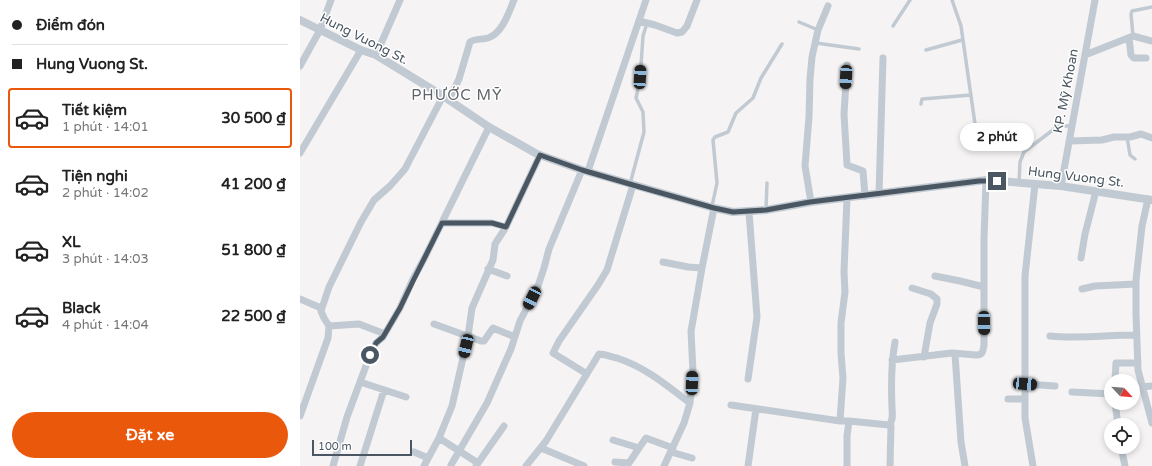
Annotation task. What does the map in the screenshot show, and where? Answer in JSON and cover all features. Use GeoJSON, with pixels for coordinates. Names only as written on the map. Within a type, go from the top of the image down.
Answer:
{"type":"FeatureCollection","features":[{"type":"Feature","properties":{"kind":"street"},"geometry":{"type":"LineString","coordinates":[[300,66],[302,57],[320,30],[331,0]]}},
{"type":"Feature","properties":{"kind":"street"},"geometry":{"type":"LineString","coordinates":[[376,55],[400,0]]}},
{"type":"Feature","properties":{"kind":"street"},"geometry":{"type":"LineString","coordinates":[[300,414],[328,338],[330,326],[324,318],[321,308],[335,274],[361,222],[374,200],[390,186],[405,169],[446,98],[459,79],[470,42],[473,40],[489,38],[501,28],[514,0]]}},
{"type":"Feature","properties":{"kind":"street"},"geometry":{"type":"LineString","coordinates":[[451,465],[487,403],[511,349],[520,320],[538,286],[549,249],[585,170],[646,0]]}},
{"type":"Feature","properties":{"kind":"street"},"geometry":{"type":"LineString","coordinates":[[639,21],[676,33],[682,32],[688,26],[697,0]]}},
{"type":"Feature","properties":{"kind":"street","name":"KP. Mỹ Khoan"},"geometry":{"type":"LineString","coordinates":[[1060,186],[1095,0]]}},
{"type":"Feature","properties":{"kind":"street"},"geometry":{"type":"LineString","coordinates":[[810,202],[805,166],[812,57],[818,30],[828,6]]}},
{"type":"Feature","properties":{"kind":"street","name":"Hung Vuong St."},"geometry":{"type":"LineString","coordinates":[[300,20],[361,50],[376,55],[446,98],[489,127],[540,155],[713,208],[733,212],[749,212],[810,202],[986,180],[1060,186],[1150,199]]}},
{"type":"Feature","properties":{"kind":"street"},"geometry":{"type":"LineString","coordinates":[[1131,37],[1131,55],[1134,58],[1146,58]]}},
{"type":"Feature","properties":{"kind":"street"},"geometry":{"type":"LineString","coordinates":[[1085,55],[1131,37],[1152,41]]}},
{"type":"Feature","properties":{"kind":"street"},"geometry":{"type":"LineString","coordinates":[[300,153],[361,50]]}},
{"type":"Feature","properties":{"kind":"street"},"geometry":{"type":"LineString","coordinates":[[879,194],[883,58]]}},
{"type":"Feature","properties":{"kind":"street"},"geometry":{"type":"LineString","coordinates":[[847,65],[844,114],[847,165],[863,171],[865,196]]}},
{"type":"Feature","properties":{"kind":"street"},"geometry":{"type":"LineString","coordinates":[[333,466],[347,417],[376,343],[385,334],[400,308],[489,127]]}},
{"type":"Feature","properties":{"kind":"street"},"geometry":{"type":"LineString","coordinates":[[1069,141],[1102,140],[1141,134],[1152,138]]}},
{"type":"Feature","properties":{"kind":"street"},"geometry":{"type":"LineString","coordinates":[[424,466],[439,438],[452,406],[468,336],[472,308],[493,260],[495,244],[506,227],[540,155]]}},
{"type":"Feature","properties":{"kind":"street"},"geometry":{"type":"LineString","coordinates":[[892,360],[955,354],[976,356],[982,353],[984,345],[984,239],[986,180]]}},
{"type":"Feature","properties":{"kind":"street"},"geometry":{"type":"LineString","coordinates":[[587,374],[553,352],[607,270],[632,184]]}},
{"type":"Feature","properties":{"kind":"street"},"geometry":{"type":"LineString","coordinates":[[1034,184],[1025,276],[1025,418],[1034,466]]}},
{"type":"Feature","properties":{"kind":"street"},"geometry":{"type":"LineString","coordinates":[[1081,258],[1085,234],[1096,191]]}},
{"type":"Feature","properties":{"kind":"street"},"geometry":{"type":"LineString","coordinates":[[840,421],[844,378],[841,353],[841,323],[845,292],[847,198]]}},
{"type":"Feature","properties":{"kind":"street"},"geometry":{"type":"LineString","coordinates":[[1150,199],[1142,226],[1136,284],[1136,335],[1138,363],[1142,387],[1152,423]]}},
{"type":"Feature","properties":{"kind":"street"},"geometry":{"type":"LineString","coordinates":[[664,466],[684,423],[690,404],[693,372],[691,331],[713,208]]}},
{"type":"Feature","properties":{"kind":"street"},"geometry":{"type":"LineString","coordinates":[[748,379],[757,318],[749,212]]}},
{"type":"Feature","properties":{"kind":"street"},"geometry":{"type":"LineString","coordinates":[[442,223],[492,223],[506,227]]}},
{"type":"Feature","properties":{"kind":"street"},"geometry":{"type":"LineString","coordinates":[[663,262],[702,268]]}},
{"type":"Feature","properties":{"kind":"street"},"geometry":{"type":"LineString","coordinates":[[488,269],[508,276]]}},
{"type":"Feature","properties":{"kind":"street"},"geometry":{"type":"LineString","coordinates":[[935,276],[984,287]]}},
{"type":"Feature","properties":{"kind":"street"},"geometry":{"type":"LineString","coordinates":[[1082,289],[1095,286],[1136,284]]}},
{"type":"Feature","properties":{"kind":"street"},"geometry":{"type":"LineString","coordinates":[[912,288],[935,295],[937,299],[937,304],[930,323],[924,357]]}},
{"type":"Feature","properties":{"kind":"street"},"geometry":{"type":"LineString","coordinates":[[300,299],[321,308]]}},
{"type":"Feature","properties":{"kind":"street"},"geometry":{"type":"LineString","coordinates":[[330,326],[359,324],[385,334]]}},
{"type":"Feature","properties":{"kind":"street"},"geometry":{"type":"LineString","coordinates":[[434,324],[484,341],[494,328],[515,336]]}},
{"type":"Feature","properties":{"kind":"street"},"geometry":{"type":"LineString","coordinates":[[1050,336],[1082,338],[1102,335],[1136,335]]}},
{"type":"Feature","properties":{"kind":"street"},"geometry":{"type":"LineString","coordinates":[[889,425],[892,423],[893,418],[891,392],[892,360],[895,342]]}},
{"type":"Feature","properties":{"kind":"street"},"geometry":{"type":"LineString","coordinates":[[526,466],[540,448],[569,404],[599,354],[603,354],[642,368],[655,376],[690,404]]}},
{"type":"Feature","properties":{"kind":"street"},"geometry":{"type":"LineString","coordinates":[[955,354],[961,442],[965,466]]}},
{"type":"Feature","properties":{"kind":"street"},"geometry":{"type":"LineString","coordinates":[[1115,374],[1116,363],[1138,363]]}},
{"type":"Feature","properties":{"kind":"street"},"geometry":{"type":"LineString","coordinates":[[360,382],[406,397]]}},
{"type":"Feature","properties":{"kind":"street"},"geometry":{"type":"LineString","coordinates":[[1025,384],[1055,386]]}},
{"type":"Feature","properties":{"kind":"street"},"geometry":{"type":"LineString","coordinates":[[1142,387],[1152,386]]}},
{"type":"Feature","properties":{"kind":"street"},"geometry":{"type":"LineString","coordinates":[[360,466],[384,390]]}},
{"type":"Feature","properties":{"kind":"street"},"geometry":{"type":"LineString","coordinates":[[1072,392],[1104,394]]}},
{"type":"Feature","properties":{"kind":"street"},"geometry":{"type":"LineString","coordinates":[[1008,399],[1025,399]]}},
{"type":"Feature","properties":{"kind":"street"},"geometry":{"type":"LineString","coordinates":[[731,405],[840,421],[889,425]]}},
{"type":"Feature","properties":{"kind":"street"},"geometry":{"type":"LineString","coordinates":[[748,466],[756,409]]}},
{"type":"Feature","properties":{"kind":"street"},"geometry":{"type":"LineString","coordinates":[[847,466],[847,436],[849,421]]}},
{"type":"Feature","properties":{"kind":"street"},"geometry":{"type":"LineString","coordinates":[[889,425],[891,426],[890,466]]}},
{"type":"Feature","properties":{"kind":"street"},"geometry":{"type":"LineString","coordinates":[[439,438],[477,465],[504,426]]}},
{"type":"Feature","properties":{"kind":"street"},"geometry":{"type":"LineString","coordinates":[[615,462],[630,463],[646,438],[692,458]]}},
{"type":"Feature","properties":{"kind":"street"},"geometry":{"type":"LineString","coordinates":[[613,440],[639,448]]}},
{"type":"Feature","properties":{"kind":"street"},"geometry":{"type":"LineString","coordinates":[[540,448],[584,466]]}},
{"type":"Feature","properties":{"kind":"street"},"geometry":{"type":"LineString","coordinates":[[414,452],[428,458]]}},
{"type":"Feature","properties":{"kind":"street"},"geometry":{"type":"LineString","coordinates":[[1122,454],[1125,466]]}},
{"type":"Feature","properties":{"kind":"lane"},"geometry":{"type":"LineString","coordinates":[[893,26],[910,0]]}},
{"type":"Feature","properties":{"kind":"lane"},"geometry":{"type":"LineString","coordinates":[[952,0],[961,26],[976,131]]}},
{"type":"Feature","properties":{"kind":"lane"},"geometry":{"type":"LineString","coordinates":[[1131,37],[1132,11],[1152,7]]}},
{"type":"Feature","properties":{"kind":"lane"},"geometry":{"type":"LineString","coordinates":[[799,22],[818,30]]}},
{"type":"Feature","properties":{"kind":"lane"},"geometry":{"type":"LineString","coordinates":[[632,184],[644,132],[643,112],[636,98],[640,77],[643,36],[647,23]]}},
{"type":"Feature","properties":{"kind":"lane"},"geometry":{"type":"LineString","coordinates":[[926,50],[962,40]]}},
{"type":"Feature","properties":{"kind":"lane"},"geometry":{"type":"LineString","coordinates":[[816,43],[859,49]]}},
{"type":"Feature","properties":{"kind":"lane"},"geometry":{"type":"LineString","coordinates":[[713,208],[717,183],[715,137],[728,132],[736,113],[753,98],[761,78],[782,44]]}},
{"type":"Feature","properties":{"kind":"lane"},"geometry":{"type":"LineString","coordinates":[[921,104],[922,99],[970,95]]}},
{"type":"Feature","properties":{"kind":"lane"},"geometry":{"type":"LineString","coordinates":[[1019,182],[1020,162],[1024,152],[1058,126],[1072,126]]}},
{"type":"Feature","properties":{"kind":"lane"},"geometry":{"type":"LineString","coordinates":[[1127,137],[1130,155],[1135,159]]}},
{"type":"Feature","properties":{"kind":"lane"},"geometry":{"type":"LineString","coordinates":[[766,210],[767,182]]}},
{"type":"Feature","properties":{"kind":"district","name":"PHƯỚC MỸ"},"geometry":{"type":"Point","coordinates":[457,95]}},
{"type":"Feature","properties":{"kind":"route"},"geometry":{"type":"LineString","coordinates":[[370,355],[376,343],[383,337],[400,308],[442,223],[492,223],[506,227],[540,155],[582,170],[714,208],[733,212],[766,210],[810,202],[986,180],[997,181]]}}]}
